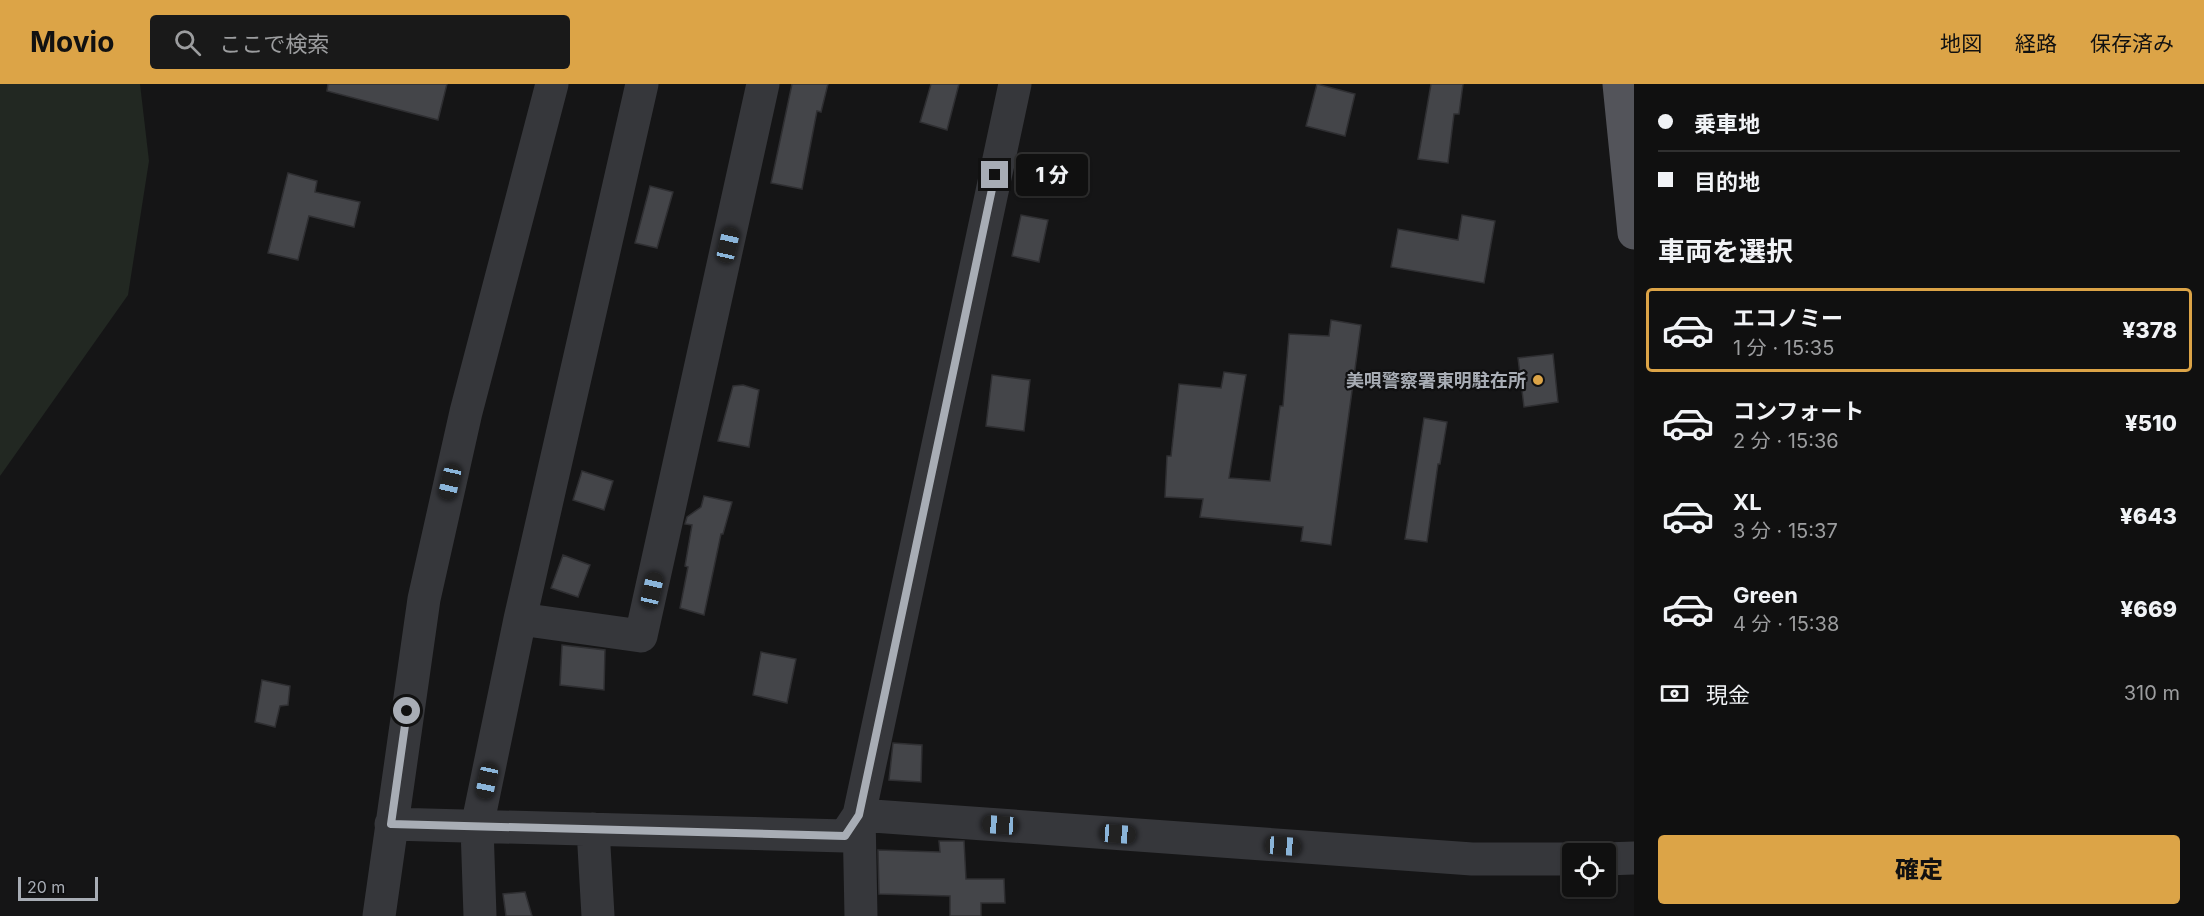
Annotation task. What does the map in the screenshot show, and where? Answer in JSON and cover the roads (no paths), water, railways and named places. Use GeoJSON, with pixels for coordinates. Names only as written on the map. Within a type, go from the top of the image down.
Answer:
{"type":"FeatureCollection","features":[{"type":"Feature","properties":{"kind":"main road"},"geometry":{"type":"LineString","coordinates":[[1619,84],[1634,233]]}},
{"type":"Feature","properties":{"kind":"street"},"geometry":{"type":"LineString","coordinates":[[379,916],[424,599],[466,412],[552,84]]}},
{"type":"Feature","properties":{"kind":"street"},"geometry":{"type":"LineString","coordinates":[[480,916],[477,827],[520,619],[642,84]]}},
{"type":"Feature","properties":{"kind":"street"},"geometry":{"type":"LineString","coordinates":[[520,619],[641,636],[763,84]]}},
{"type":"Feature","properties":{"kind":"street"},"geometry":{"type":"LineString","coordinates":[[861,916],[859,815],[1015,84]]}},
{"type":"Feature","properties":{"kind":"street"},"geometry":{"type":"LineString","coordinates":[[391,824],[845,836],[859,815]]}},
{"type":"Feature","properties":{"kind":"street"},"geometry":{"type":"LineString","coordinates":[[859,815],[1472,859],[1562,859]]}},
{"type":"Feature","properties":{"kind":"street"},"geometry":{"type":"LineString","coordinates":[[594,829],[598,916]]}},
{"type":"Feature","properties":{"kind":"street"},"geometry":{"type":"LineString","coordinates":[[1616,859],[1634,858]]}},
{"type":"Feature","properties":{"kind":"place","name":"美唄警察署東明駐在所"},"geometry":{"type":"Point","coordinates":[1538,380]}}]}
